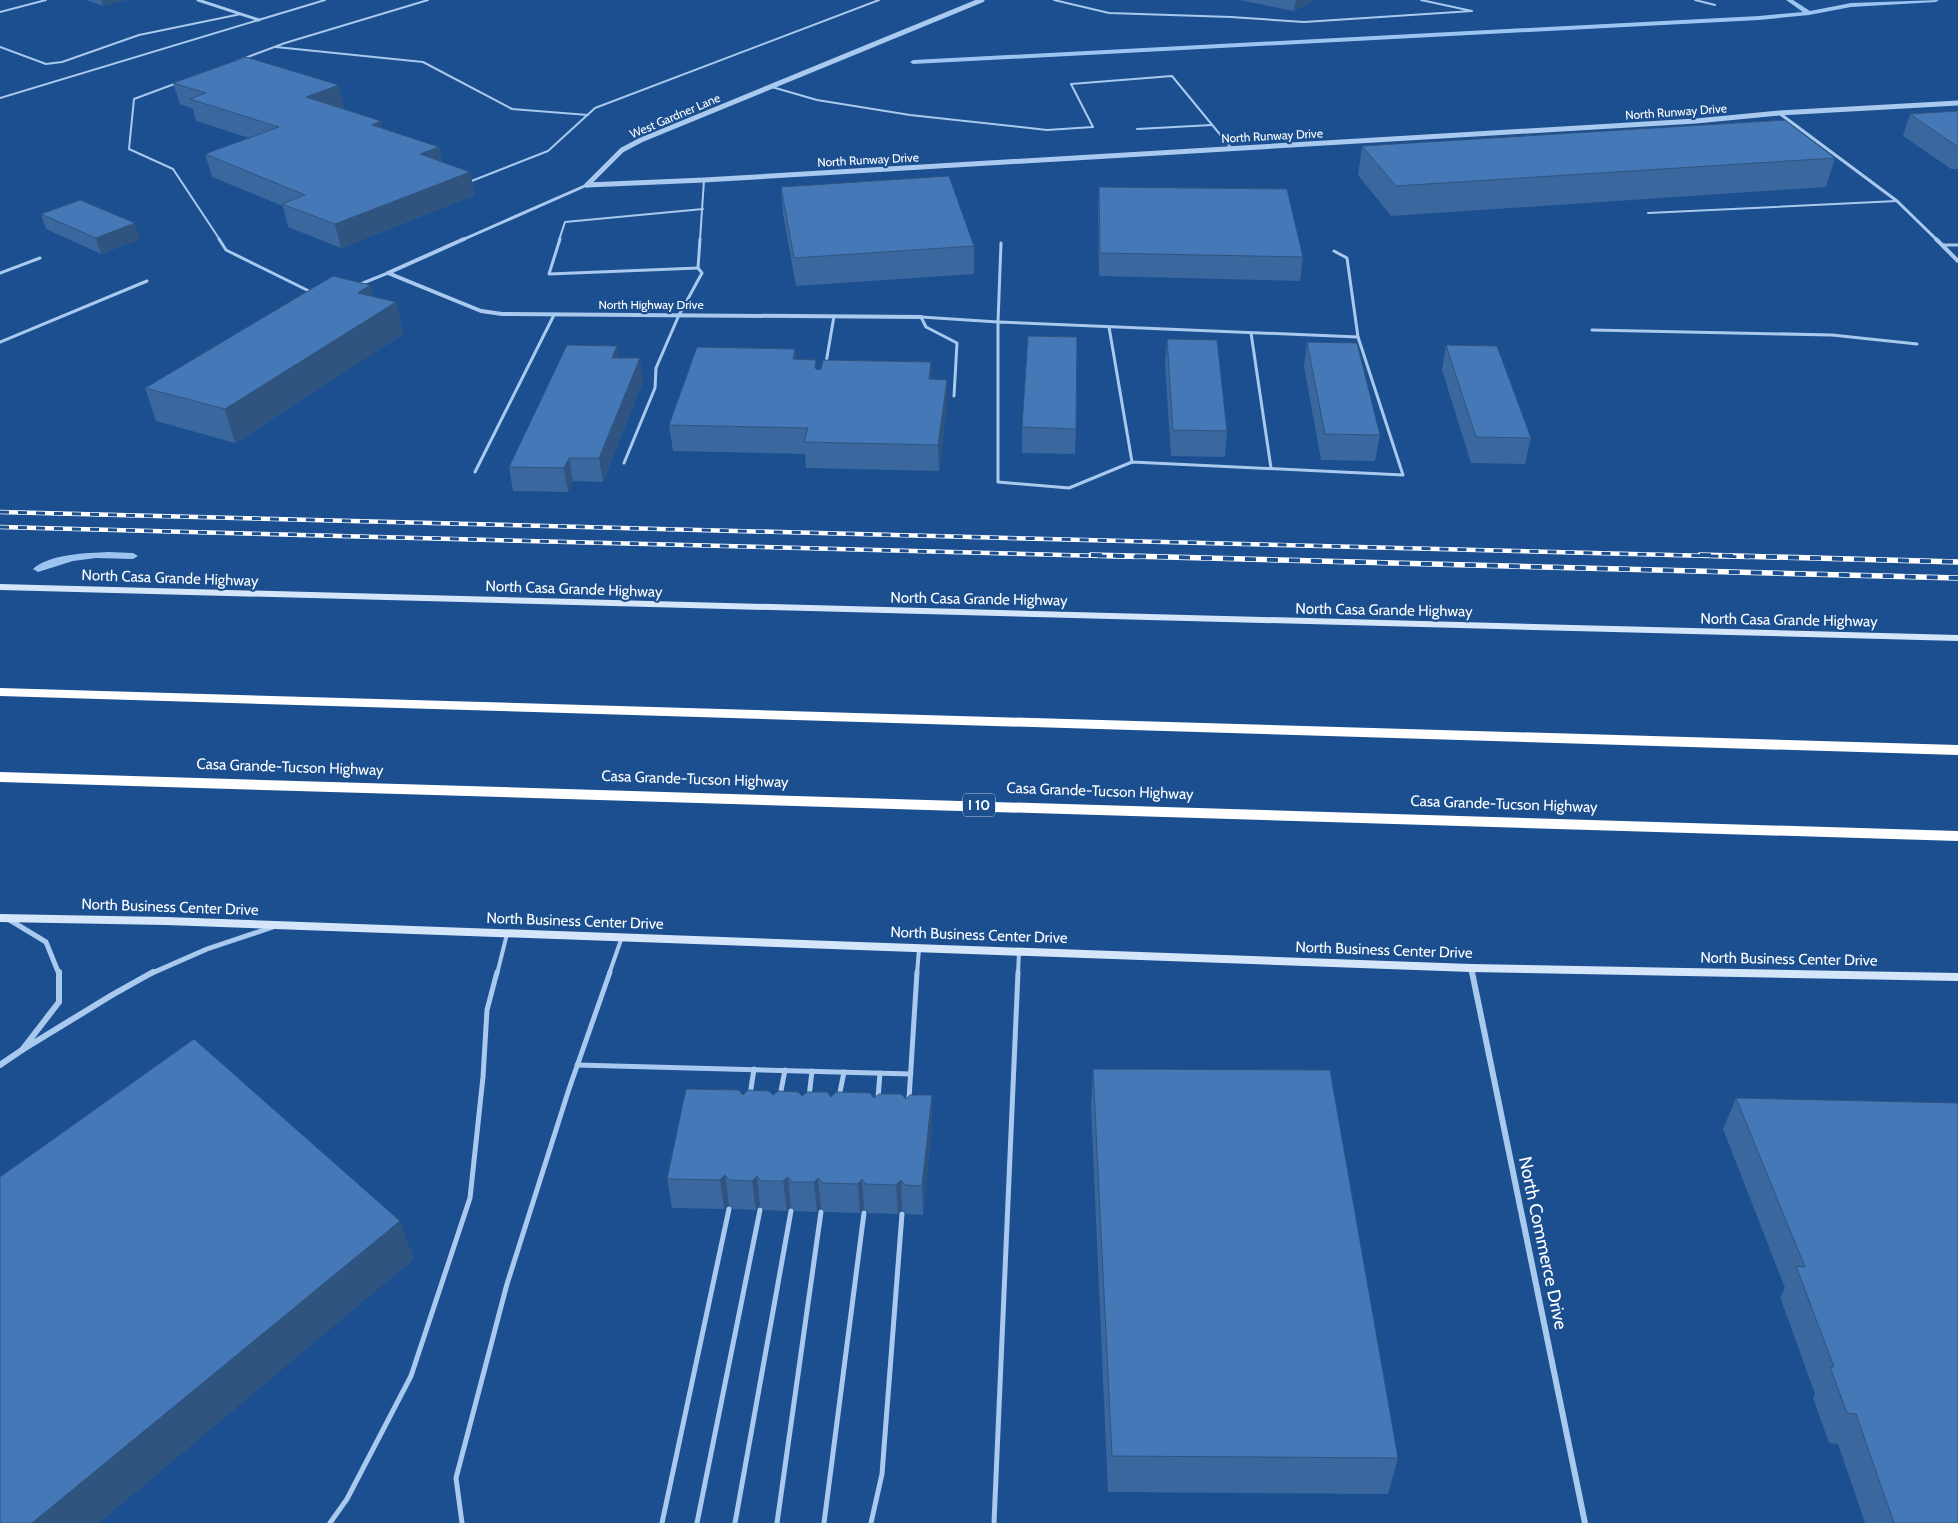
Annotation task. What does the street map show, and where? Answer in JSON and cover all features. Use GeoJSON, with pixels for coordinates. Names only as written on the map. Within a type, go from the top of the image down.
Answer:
{"type":"FeatureCollection","features":[{"type":"Feature","properties":{"kind":"highway"},"geometry":{"type":"LineString","coordinates":[[0,692],[1958,750]]}},
{"type":"Feature","properties":{"kind":"highway","name":"Casa Grande-Tucson Highway"},"geometry":{"type":"LineString","coordinates":[[0,777],[1958,836]]}},
{"type":"Feature","properties":{"kind":"main road","name":"North Casa Grande Highway"},"geometry":{"type":"LineString","coordinates":[[0,588],[1958,638]]}},
{"type":"Feature","properties":{"kind":"main road","name":"North Business Center Drive"},"geometry":{"type":"LineString","coordinates":[[2,918],[280,925],[1471,968],[1958,977]]}},
{"type":"Feature","properties":{"kind":"street"},"geometry":{"type":"LineString","coordinates":[[198,0],[259,20]]}},
{"type":"Feature","properties":{"kind":"street","name":"West Gardner Lane"},"geometry":{"type":"LineString","coordinates":[[388,272],[587,185],[622,150],[641,140],[982,0]]}},
{"type":"Feature","properties":{"kind":"street","name":"North Runway Drive"},"geometry":{"type":"LineString","coordinates":[[587,185],[704,180],[1696,121],[1779,113],[1958,102]]}},
{"type":"Feature","properties":{"kind":"street"},"geometry":{"type":"LineString","coordinates":[[1779,113],[1897,201],[1944,245],[1958,261]]}},
{"type":"Feature","properties":{"kind":"street","name":"North Highway Drive"},"geometry":{"type":"LineString","coordinates":[[388,272],[481,311],[502,314],[921,317]]}},
{"type":"Feature","properties":{"kind":"street"},"geometry":{"type":"LineString","coordinates":[[2,918],[46,942],[59,970],[59,1002],[22,1050]]}},
{"type":"Feature","properties":{"kind":"street"},"geometry":{"type":"LineString","coordinates":[[0,1065],[105,998],[168,965],[228,940],[280,925]]}},
{"type":"Feature","properties":{"kind":"street","name":"North Commerce Drive"},"geometry":{"type":"LineString","coordinates":[[1471,968],[1585,1523]]}},
{"type":"Feature","properties":{"kind":"lane"},"geometry":{"type":"LineString","coordinates":[[0,12],[46,0]]}},
{"type":"Feature","properties":{"kind":"lane"},"geometry":{"type":"LineString","coordinates":[[0,98],[325,0]]}},
{"type":"Feature","properties":{"kind":"lane"},"geometry":{"type":"LineString","coordinates":[[237,61],[274,47],[428,0]]}},
{"type":"Feature","properties":{"kind":"lane"},"geometry":{"type":"LineString","coordinates":[[469,182],[548,152],[595,108],[879,0]]}},
{"type":"Feature","properties":{"kind":"lane"},"geometry":{"type":"LineString","coordinates":[[1054,0],[1110,13],[1231,17],[1304,22],[1472,11],[1421,0]]}},
{"type":"Feature","properties":{"kind":"lane"},"geometry":{"type":"LineString","coordinates":[[1695,0],[1715,5]]}},
{"type":"Feature","properties":{"kind":"lane"},"geometry":{"type":"LineString","coordinates":[[0,48],[46,64],[62,62],[139,35],[241,14]]}},
{"type":"Feature","properties":{"kind":"lane"},"geometry":{"type":"LineString","coordinates":[[274,47],[423,62],[512,108],[588,114]]}},
{"type":"Feature","properties":{"kind":"lane"},"geometry":{"type":"LineString","coordinates":[[772,87],[817,100],[910,115],[1047,130],[1093,127],[1071,84],[1172,76],[1232,148]]}},
{"type":"Feature","properties":{"kind":"lane"},"geometry":{"type":"LineString","coordinates":[[181,82],[134,99],[129,149],[173,169],[226,250],[312,293]]}},
{"type":"Feature","properties":{"kind":"lane"},"geometry":{"type":"LineString","coordinates":[[1696,121],[1703,127]]}},
{"type":"Feature","properties":{"kind":"lane"},"geometry":{"type":"LineString","coordinates":[[1137,128],[1212,125]]}},
{"type":"Feature","properties":{"kind":"lane"},"geometry":{"type":"LineString","coordinates":[[1421,137],[1427,144]]}},
{"type":"Feature","properties":{"kind":"lane"},"geometry":{"type":"LineString","coordinates":[[1802,138],[1812,138]]}},
{"type":"Feature","properties":{"kind":"lane"},"geometry":{"type":"LineString","coordinates":[[1363,141],[1367,147]]}},
{"type":"Feature","properties":{"kind":"lane"},"geometry":{"type":"LineString","coordinates":[[624,464],[655,388],[656,368],[678,315],[702,273],[698,268],[704,203],[704,180]]}},
{"type":"Feature","properties":{"kind":"lane"},"geometry":{"type":"LineString","coordinates":[[1648,213],[1897,201]]}},
{"type":"Feature","properties":{"kind":"lane"},"geometry":{"type":"LineString","coordinates":[[698,268],[549,274],[565,222],[703,209]]}},
{"type":"Feature","properties":{"kind":"lane"},"geometry":{"type":"LineString","coordinates":[[1002,243],[998,322],[998,482],[1069,488],[1132,462],[1403,475],[1358,337],[1346,258],[1334,251]]}},
{"type":"Feature","properties":{"kind":"lane"},"geometry":{"type":"LineString","coordinates":[[1944,245],[1958,245]]}},
{"type":"Feature","properties":{"kind":"lane"},"geometry":{"type":"LineString","coordinates":[[0,273],[40,258]]}},
{"type":"Feature","properties":{"kind":"lane"},"geometry":{"type":"LineString","coordinates":[[350,288],[388,272]]}},
{"type":"Feature","properties":{"kind":"lane"},"geometry":{"type":"LineString","coordinates":[[0,342],[147,282]]}},
{"type":"Feature","properties":{"kind":"lane"},"geometry":{"type":"LineString","coordinates":[[475,472],[554,315]]}},
{"type":"Feature","properties":{"kind":"lane"},"geometry":{"type":"LineString","coordinates":[[825,365],[834,316]]}},
{"type":"Feature","properties":{"kind":"lane"},"geometry":{"type":"LineString","coordinates":[[921,317],[1358,337]]}},
{"type":"Feature","properties":{"kind":"lane"},"geometry":{"type":"LineString","coordinates":[[921,317],[926,327],[957,343],[954,396]]}},
{"type":"Feature","properties":{"kind":"lane"},"geometry":{"type":"LineString","coordinates":[[1109,327],[1132,462]]}},
{"type":"Feature","properties":{"kind":"lane"},"geometry":{"type":"LineString","coordinates":[[1592,330],[1832,335],[1917,344]]}},
{"type":"Feature","properties":{"kind":"lane"},"geometry":{"type":"LineString","coordinates":[[1251,333],[1271,468]]}},
{"type":"Feature","properties":{"kind":"lane"},"geometry":{"type":"LineString","coordinates":[[330,1523],[347,1499],[411,1376],[470,1198],[483,1078],[487,1010],[507,934]]}},
{"type":"Feature","properties":{"kind":"lane"},"geometry":{"type":"LineString","coordinates":[[462,1523],[456,1478],[507,1284],[577,1065],[622,938]]}},
{"type":"Feature","properties":{"kind":"lane"},"geometry":{"type":"LineString","coordinates":[[908,1107],[912,1074],[919,948]]}},
{"type":"Feature","properties":{"kind":"lane"},"geometry":{"type":"LineString","coordinates":[[994,1523],[1020,952]]}},
{"type":"Feature","properties":{"kind":"lane"},"geometry":{"type":"LineString","coordinates":[[577,1065],[912,1074]]}},
{"type":"Feature","properties":{"kind":"lane"},"geometry":{"type":"LineString","coordinates":[[749,1103],[754,1069]]}},
{"type":"Feature","properties":{"kind":"lane"},"geometry":{"type":"LineString","coordinates":[[779,1104],[784,1070]]}},
{"type":"Feature","properties":{"kind":"lane"},"geometry":{"type":"LineString","coordinates":[[808,1104],[812,1071]]}},
{"type":"Feature","properties":{"kind":"lane"},"geometry":{"type":"LineString","coordinates":[[838,1105],[844,1072]]}},
{"type":"Feature","properties":{"kind":"lane"},"geometry":{"type":"LineString","coordinates":[[878,1106],[880,1073]]}},
{"type":"Feature","properties":{"kind":"lane"},"geometry":{"type":"LineString","coordinates":[[662,1523],[729,1209]]}},
{"type":"Feature","properties":{"kind":"lane"},"geometry":{"type":"LineString","coordinates":[[697,1523],[760,1210]]}},
{"type":"Feature","properties":{"kind":"lane"},"geometry":{"type":"LineString","coordinates":[[736,1523],[791,1211]]}},
{"type":"Feature","properties":{"kind":"lane"},"geometry":{"type":"LineString","coordinates":[[777,1523],[821,1212]]}},
{"type":"Feature","properties":{"kind":"lane"},"geometry":{"type":"LineString","coordinates":[[824,1523],[864,1213]]}},
{"type":"Feature","properties":{"kind":"lane"},"geometry":{"type":"LineString","coordinates":[[870,1523],[882,1474],[902,1214]]}},
{"type":"Feature","properties":{"kind":"building"},"geometry":{"type":"Polygon","coordinates":[[[246,57],[339,85],[306,97],[381,121],[372,125],[439,147],[420,154],[470,172],[335,224],[282,204],[305,195],[205,154],[279,127],[190,99],[206,93],[173,83],[246,57]]]}},
{"type":"Feature","properties":{"kind":"building"},"geometry":{"type":"Polygon","coordinates":[[[1958,111],[1958,147],[1910,114],[1958,111]]]}},
{"type":"Feature","properties":{"kind":"building"},"geometry":{"type":"Polygon","coordinates":[[[1785,120],[1835,158],[1396,186],[1362,146],[1785,120]]]}},
{"type":"Feature","properties":{"kind":"building"},"geometry":{"type":"Polygon","coordinates":[[[949,176],[974,246],[794,258],[781,187],[949,176]]]}},
{"type":"Feature","properties":{"kind":"building"},"geometry":{"type":"Polygon","coordinates":[[[1099,187],[1287,189],[1303,257],[1100,253],[1099,187]]]}},
{"type":"Feature","properties":{"kind":"building"},"geometry":{"type":"Polygon","coordinates":[[[80,200],[135,223],[96,238],[41,214],[80,200]]]}},
{"type":"Feature","properties":{"kind":"building"},"geometry":{"type":"Polygon","coordinates":[[[333,276],[370,285],[358,293],[396,302],[225,409],[145,388],[333,276]]]}},
{"type":"Feature","properties":{"kind":"building"},"geometry":{"type":"Polygon","coordinates":[[[1028,336],[1077,337],[1076,429],[1022,427],[1028,336]]]}},
{"type":"Feature","properties":{"kind":"building"},"geometry":{"type":"Polygon","coordinates":[[[1167,339],[1217,340],[1227,431],[1173,430],[1167,339]]]}},
{"type":"Feature","properties":{"kind":"building"},"geometry":{"type":"Polygon","coordinates":[[[1307,342],[1357,343],[1380,435],[1325,434],[1307,342]]]}},
{"type":"Feature","properties":{"kind":"building"},"geometry":{"type":"Polygon","coordinates":[[[567,345],[617,346],[612,358],[640,358],[599,458],[569,458],[564,468],[509,467],[567,345]]]}},
{"type":"Feature","properties":{"kind":"building"},"geometry":{"type":"Polygon","coordinates":[[[1446,345],[1497,346],[1531,438],[1476,437],[1446,345]]]}},
{"type":"Feature","properties":{"kind":"building"},"geometry":{"type":"Polygon","coordinates":[[[697,347],[795,349],[793,359],[816,360],[815,368],[818,370],[821,369],[823,360],[931,362],[929,379],[947,380],[938,445],[804,442],[808,428],[669,425],[697,347]]]}},
{"type":"Feature","properties":{"kind":"building"},"geometry":{"type":"Polygon","coordinates":[[[194,1039],[400,1221],[32,1523],[0,1523],[0,1177],[194,1039]]]}},
{"type":"Feature","properties":{"kind":"building"},"geometry":{"type":"Polygon","coordinates":[[[1093,1069],[1330,1070],[1398,1458],[1112,1456],[1093,1069]]]}},
{"type":"Feature","properties":{"kind":"building"},"geometry":{"type":"Polygon","coordinates":[[[686,1089],[739,1090],[743,1095],[748,1090],[769,1091],[773,1095],[778,1091],[798,1092],[802,1096],[807,1092],[827,1092],[831,1097],[836,1092],[870,1093],[874,1098],[879,1094],[901,1094],[906,1099],[910,1095],[932,1095],[922,1186],[905,1185],[901,1180],[896,1185],[866,1184],[862,1179],[858,1184],[823,1183],[818,1178],[814,1182],[792,1182],[788,1177],[783,1181],[761,1181],[757,1176],[752,1181],[729,1180],[725,1175],[720,1180],[667,1179],[686,1089]]]}},
{"type":"Feature","properties":{"kind":"building"},"geometry":{"type":"Polygon","coordinates":[[[1736,1098],[1958,1103],[1958,1523],[1894,1523],[1856,1414],[1847,1413],[1830,1367],[1834,1367],[1796,1266],[1805,1267],[1736,1098]]]}},
{"type":"Feature","properties":{"kind":"waterway"},"geometry":{"type":"LineString","coordinates":[[1789,0],[1809,13]]}},
{"type":"Feature","properties":{"kind":"waterway"},"geometry":{"type":"LineString","coordinates":[[1809,13],[1851,5],[1936,0]]}},
{"type":"Feature","properties":{"kind":"waterway"},"geometry":{"type":"LineString","coordinates":[[913,62],[1759,18],[1809,13]]}},
{"type":"Feature","properties":{"kind":"waterway"},"geometry":{"type":"LineString","coordinates":[[38,569],[61,560],[84,556],[133,556]]}},
{"type":"Feature","properties":{"kind":"railway"},"geometry":{"type":"LineString","coordinates":[[0,512],[1749,557]]}},
{"type":"Feature","properties":{"kind":"railway"},"geometry":{"type":"LineString","coordinates":[[0,527],[1139,557]]}},
{"type":"Feature","properties":{"kind":"railway"},"geometry":{"type":"LineString","coordinates":[[1091,555],[1958,578]]}},
{"type":"Feature","properties":{"kind":"railway"},"geometry":{"type":"LineString","coordinates":[[1700,555],[1958,562]]}}]}
